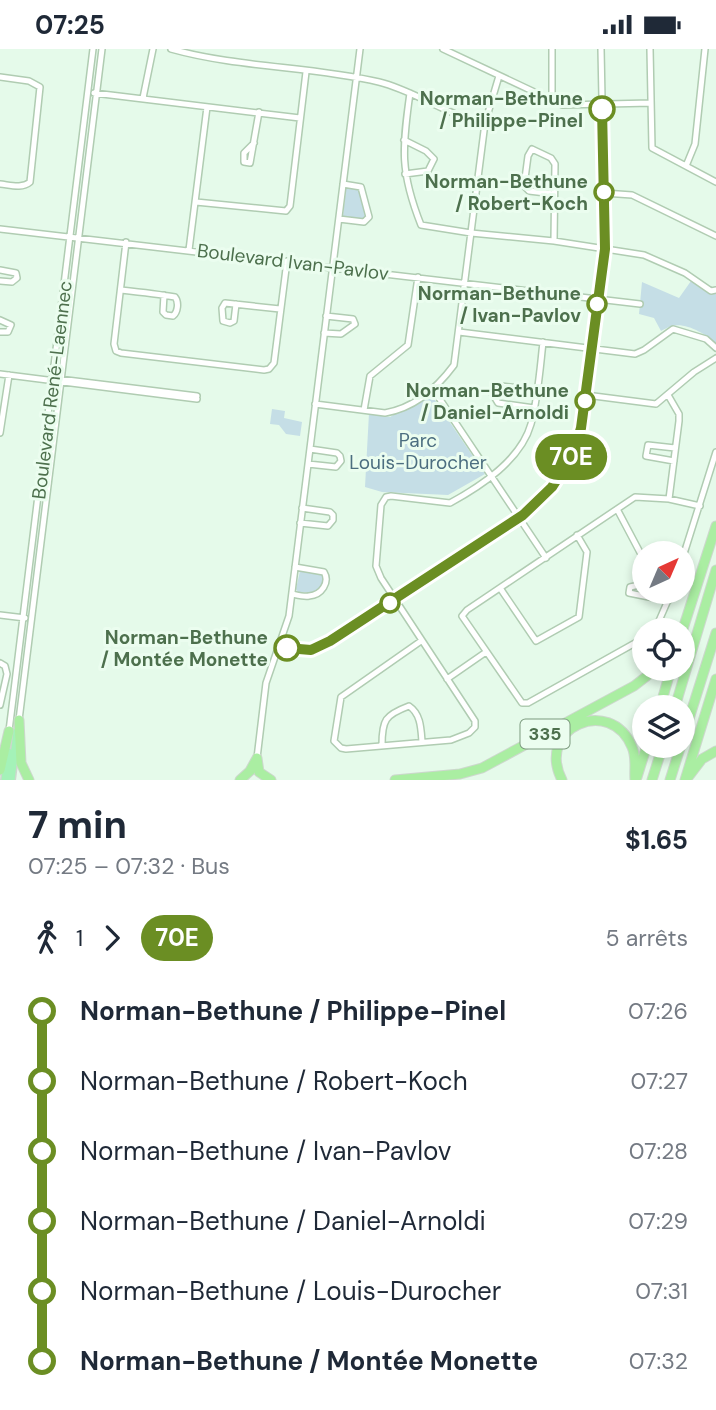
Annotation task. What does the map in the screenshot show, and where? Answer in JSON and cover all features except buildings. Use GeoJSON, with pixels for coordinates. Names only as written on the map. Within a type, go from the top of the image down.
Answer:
{"type":"FeatureCollection","features":[{"type":"Feature","properties":{"kind":"highway"},"geometry":{"type":"LineString","coordinates":[[685,618],[716,526]]}},
{"type":"Feature","properties":{"kind":"highway"},"geometry":{"type":"LineString","coordinates":[[679,695],[716,570]]}},
{"type":"Feature","properties":{"kind":"highway"},"geometry":{"type":"LineString","coordinates":[[695,701],[716,633]]}},
{"type":"Feature","properties":{"kind":"highway"},"geometry":{"type":"LineString","coordinates":[[685,780],[716,679]]}},
{"type":"Feature","properties":{"kind":"highway","name":"335"},"geometry":{"type":"LineString","coordinates":[[395,780],[460,774],[482,768],[640,681]]}},
{"type":"Feature","properties":{"kind":"highway"},"geometry":{"type":"LineString","coordinates":[[19,720],[20,758],[29,780]]}},
{"type":"Feature","properties":{"kind":"highway"},"geometry":{"type":"LineString","coordinates":[[562,780],[556,765],[559,743],[574,726],[591,720],[612,725],[626,737],[634,753],[636,780]]}},
{"type":"Feature","properties":{"kind":"highway"},"geometry":{"type":"LineString","coordinates":[[0,770],[9,731]]}},
{"type":"Feature","properties":{"kind":"highway"},"geometry":{"type":"LineString","coordinates":[[685,780],[702,759],[716,751]]}},
{"type":"Feature","properties":{"kind":"highway"},"geometry":{"type":"LineString","coordinates":[[240,780],[250,771],[257,758]]}},
{"type":"Feature","properties":{"kind":"highway"},"geometry":{"type":"LineString","coordinates":[[257,758],[259,772],[271,780]]}},
{"type":"Feature","properties":{"kind":"highway"},"geometry":{"type":"LineString","coordinates":[[636,780],[643,758]]}},
{"type":"Feature","properties":{"kind":"highway"},"geometry":{"type":"LineString","coordinates":[[652,780],[659,758]]}},
{"type":"Feature","properties":{"kind":"highway"},"geometry":{"type":"LineString","coordinates":[[670,780],[677,758]]}},
{"type":"Feature","properties":{"kind":"main road"},"geometry":{"type":"LineString","coordinates":[[10,780],[19,720]]}},
{"type":"Feature","properties":{"kind":"main road"},"geometry":{"type":"LineString","coordinates":[[5,780],[9,731]]}},
{"type":"Feature","properties":{"kind":"street","name":"Boulevard René-Laennec"},"geometry":{"type":"LineString","coordinates":[[9,731],[93,49]]}},
{"type":"Feature","properties":{"kind":"street","name":"Boulevard René-Laennec"},"geometry":{"type":"LineString","coordinates":[[19,720],[102,49]]}},
{"type":"Feature","properties":{"kind":"street"},"geometry":{"type":"LineString","coordinates":[[143,99],[153,49]]}},
{"type":"Feature","properties":{"kind":"street"},"geometry":{"type":"LineString","coordinates":[[171,49],[210,58],[382,83],[465,119],[485,123]]}},
{"type":"Feature","properties":{"kind":"street"},"geometry":{"type":"LineString","coordinates":[[257,758],[265,690],[288,621],[292,594],[360,49]]}},
{"type":"Feature","properties":{"kind":"street"},"geometry":{"type":"LineString","coordinates":[[443,49],[562,105],[652,103]]}},
{"type":"Feature","properties":{"kind":"street"},"geometry":{"type":"LineString","coordinates":[[461,57],[465,49]]}},
{"type":"Feature","properties":{"kind":"street"},"geometry":{"type":"LineString","coordinates":[[552,49],[552,101]]}},
{"type":"Feature","properties":{"kind":"street"},"geometry":{"type":"LineString","coordinates":[[279,645],[296,650],[311,650],[395,600],[539,502],[573,454],[586,394],[605,249],[601,49]]}},
{"type":"Feature","properties":{"kind":"street"},"geometry":{"type":"LineString","coordinates":[[650,49],[652,149],[716,182]]}},
{"type":"Feature","properties":{"kind":"street"},"geometry":{"type":"LineString","coordinates":[[686,166],[695,144],[705,49]]}},
{"type":"Feature","properties":{"kind":"street"},"geometry":{"type":"LineString","coordinates":[[196,202],[286,211],[290,206],[306,72]]}},
{"type":"Feature","properties":{"kind":"street"},"geometry":{"type":"LineString","coordinates":[[315,404],[385,413],[397,411],[433,389],[454,365],[485,123],[499,76]]}},
{"type":"Feature","properties":{"kind":"street"},"geometry":{"type":"LineString","coordinates":[[0,77],[29,81],[40,87],[30,182],[20,186],[0,184]]}},
{"type":"Feature","properties":{"kind":"street"},"geometry":{"type":"LineString","coordinates":[[88,92],[300,118]]}},
{"type":"Feature","properties":{"kind":"street"},"geometry":{"type":"LineString","coordinates":[[410,93],[404,140],[405,174],[421,225],[554,241],[656,259],[714,290]]}},
{"type":"Feature","properties":{"kind":"street"},"geometry":{"type":"LineString","coordinates":[[189,250],[207,107]]}},
{"type":"Feature","properties":{"kind":"street"},"geometry":{"type":"LineString","coordinates":[[254,143],[259,112]]}},
{"type":"Feature","properties":{"kind":"street"},"geometry":{"type":"LineString","coordinates":[[404,140],[426,151],[433,159],[428,171],[405,174]]}},
{"type":"Feature","properties":{"kind":"street"},"geometry":{"type":"LineString","coordinates":[[554,241],[555,194],[555,163],[551,158],[532,149],[528,156],[524,187],[529,191],[555,194]]}},
{"type":"Feature","properties":{"kind":"street"},"geometry":{"type":"LineString","coordinates":[[338,219],[364,222],[369,217],[361,187],[343,184]]}},
{"type":"Feature","properties":{"kind":"street"},"geometry":{"type":"LineString","coordinates":[[604,193],[632,195],[716,236]]}},
{"type":"Feature","properties":{"kind":"street","name":"Boulevard Ivan-Pavlov"},"geometry":{"type":"LineString","coordinates":[[0,229],[640,304]]}},
{"type":"Feature","properties":{"kind":"street"},"geometry":{"type":"LineString","coordinates":[[126,242],[114,348],[119,353],[268,369],[274,363],[287,261]]}},
{"type":"Feature","properties":{"kind":"street"},"geometry":{"type":"LineString","coordinates":[[0,270],[16,273],[17,278],[12,282],[0,281]]}},
{"type":"Feature","properties":{"kind":"street"},"geometry":{"type":"LineString","coordinates":[[364,410],[370,376],[408,345],[418,277]]}},
{"type":"Feature","properties":{"kind":"street"},"geometry":{"type":"LineString","coordinates":[[121,290],[164,295]]}},
{"type":"Feature","properties":{"kind":"street"},"geometry":{"type":"LineString","coordinates":[[236,304],[280,309]]}},
{"type":"Feature","properties":{"kind":"street"},"geometry":{"type":"LineString","coordinates":[[324,333],[341,334],[355,323],[353,320],[327,316]]}},
{"type":"Feature","properties":{"kind":"street"},"geometry":{"type":"LineString","coordinates":[[0,320],[11,325],[8,332],[0,332]]}},
{"type":"Feature","properties":{"kind":"street"},"geometry":{"type":"LineString","coordinates":[[459,332],[635,354],[673,329],[706,339],[716,348]]}},
{"type":"Feature","properties":{"kind":"street"},"geometry":{"type":"LineString","coordinates":[[421,641],[341,697],[334,741],[337,745],[346,749],[451,740],[469,733],[475,727],[475,721],[421,641],[376,566],[383,500],[391,496],[450,503],[491,475],[520,447],[531,426],[543,342]]}},
{"type":"Feature","properties":{"kind":"street"},"geometry":{"type":"LineString","coordinates":[[586,394],[656,404],[694,372],[716,358]]}},
{"type":"Feature","properties":{"kind":"street"},"geometry":{"type":"LineString","coordinates":[[0,374],[197,398]]}},
{"type":"Feature","properties":{"kind":"street"},"geometry":{"type":"LineString","coordinates":[[0,433],[9,376]]}},
{"type":"Feature","properties":{"kind":"street"},"geometry":{"type":"LineString","coordinates":[[534,408],[498,403],[492,393],[501,386],[537,390]]}},
{"type":"Feature","properties":{"kind":"street"},"geometry":{"type":"LineString","coordinates":[[433,389],[546,558]]}},
{"type":"Feature","properties":{"kind":"street"},"geometry":{"type":"LineString","coordinates":[[668,395],[679,414],[669,499]]}},
{"type":"Feature","properties":{"kind":"street"},"geometry":{"type":"LineString","coordinates":[[573,454],[592,464],[597,462],[601,450],[578,440]]}},
{"type":"Feature","properties":{"kind":"street"},"geometry":{"type":"LineString","coordinates":[[674,461],[646,456],[646,450],[648,445],[675,447]]}},
{"type":"Feature","properties":{"kind":"street"},"geometry":{"type":"LineString","coordinates":[[308,464],[335,467],[341,461],[338,453],[310,449]]}},
{"type":"Feature","properties":{"kind":"street"},"geometry":{"type":"LineString","coordinates":[[688,541],[716,452]]}},
{"type":"Feature","properties":{"kind":"street"},"geometry":{"type":"LineString","coordinates":[[632,645],[528,703],[522,703],[462,617],[467,610],[635,497],[669,499],[700,506]]}},
{"type":"Feature","properties":{"kind":"street"},"geometry":{"type":"LineString","coordinates":[[300,523],[328,526],[333,520],[330,512],[302,508]]}},
{"type":"Feature","properties":{"kind":"street"},"geometry":{"type":"LineString","coordinates":[[618,509],[634,541]]}},
{"type":"Feature","properties":{"kind":"street"},"geometry":{"type":"LineString","coordinates":[[500,588],[536,641],[579,617],[587,552],[577,535]]}},
{"type":"Feature","properties":{"kind":"street"},"geometry":{"type":"LineString","coordinates":[[292,594],[313,595],[327,583],[327,575],[323,571],[295,568]]}},
{"type":"Feature","properties":{"kind":"street"},"geometry":{"type":"LineString","coordinates":[[0,615],[32,619]]}},
{"type":"Feature","properties":{"kind":"street"},"geometry":{"type":"LineString","coordinates":[[447,679],[486,652]]}},
{"type":"Feature","properties":{"kind":"street"},"geometry":{"type":"LineString","coordinates":[[0,663],[5,666],[7,674],[0,705]]}},
{"type":"Feature","properties":{"kind":"street"},"geometry":{"type":"LineString","coordinates":[[382,745],[382,725],[386,718],[409,706],[414,709],[419,720],[422,743]]}},
{"type":"Feature","properties":{"kind":"green space"},"geometry":{"type":"Polygon","coordinates":[[[349,187],[360,191],[366,215],[363,219],[343,216],[346,189],[349,187]]]}},
{"type":"Feature","properties":{"kind":"green space"},"geometry":{"type":"Polygon","coordinates":[[[691,281],[704,290],[716,292],[716,344],[689,327],[677,325],[661,331],[654,318],[639,314],[642,282],[679,298],[691,281]]]}},
{"type":"Feature","properties":{"kind":"green space","name":"Parc Louis-Durocher"},"geometry":{"type":"Polygon","coordinates":[[[430,393],[485,474],[448,495],[382,492],[365,487],[369,413],[390,417],[430,393]]]}},
{"type":"Feature","properties":{"kind":"green space"},"geometry":{"type":"Polygon","coordinates":[[[272,409],[285,411],[284,418],[302,422],[300,436],[286,434],[279,425],[270,424],[272,409]]]}},
{"type":"Feature","properties":{"kind":"green space"},"geometry":{"type":"Polygon","coordinates":[[[300,571],[321,574],[324,578],[323,585],[312,593],[298,592],[296,589],[300,571]]]}},
{"type":"Feature","properties":{"kind":"bus line","name":"70E"},"geometry":{"type":"LineString","coordinates":[[287,648],[311,650],[330,641],[523,515],[552,487],[573,454],[581,428],[605,249],[602,109]]}},
{"type":"Feature","properties":{"kind":"place","name":"Norman-Bethune / Philippe-Pinel"},"geometry":{"type":"Point","coordinates":[602,109]}},
{"type":"Feature","properties":{"kind":"place","name":"Norman-Bethune / Robert-Koch"},"geometry":{"type":"Point","coordinates":[604,192]}},
{"type":"Feature","properties":{"kind":"place","name":"Norman-Bethune / Ivan-Pavlov"},"geometry":{"type":"Point","coordinates":[597,304]}},
{"type":"Feature","properties":{"kind":"place","name":"Norman-Bethune / Daniel-Arnoldi"},"geometry":{"type":"Point","coordinates":[585,401]}},
{"type":"Feature","properties":{"kind":"place","name":"Norman-Bethune / Montée Monette"},"geometry":{"type":"Point","coordinates":[287,648]}}]}
